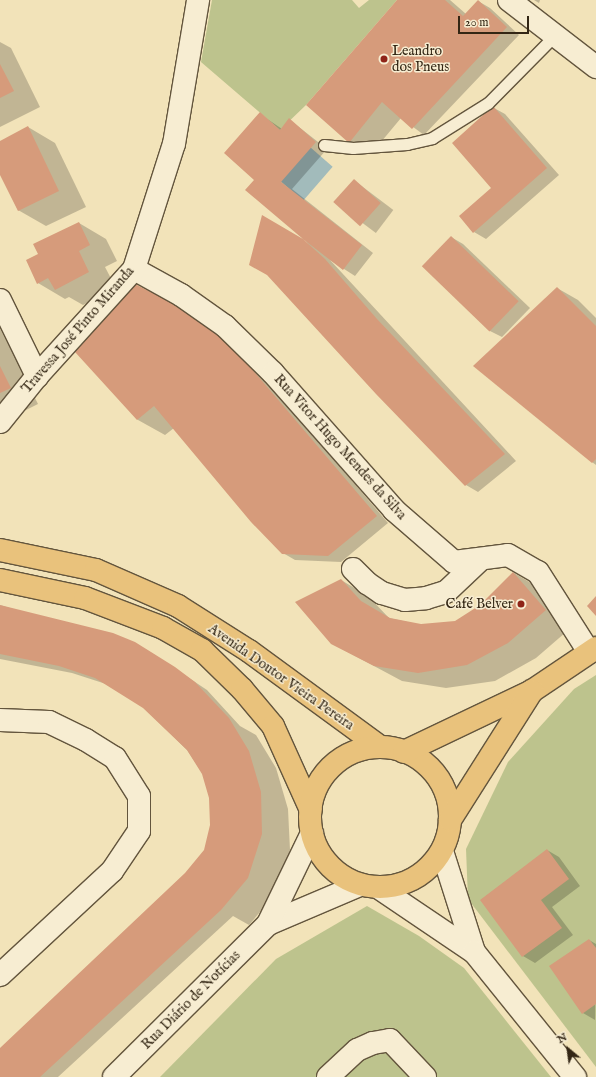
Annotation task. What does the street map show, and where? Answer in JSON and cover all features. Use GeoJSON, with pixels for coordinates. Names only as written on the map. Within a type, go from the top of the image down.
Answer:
{"type":"FeatureCollection","features":[{"type":"Feature","properties":{"kind":"main road","name":"Avenida Doutor Vieira Pereira"},"geometry":{"type":"LineString","coordinates":[[0,550],[96,570],[178,606],[249,651],[380,747]]}},
{"type":"Feature","properties":{"kind":"main road","name":"Avenida Doutor Vieira Pereira"},"geometry":{"type":"LineString","coordinates":[[0,580],[85,598],[163,628],[202,650],[242,689],[273,726],[310,810]]}},
{"type":"Feature","properties":{"kind":"main road"},"geometry":{"type":"LineString","coordinates":[[404,752],[532,691],[592,650]]}},
{"type":"Feature","properties":{"kind":"main road"},"geometry":{"type":"LineString","coordinates":[[450,820],[532,691]]}},
{"type":"Feature","properties":{"kind":"main road"},"geometry":{"type":"LineString","coordinates":[[380,747],[404,752],[420,759],[440,781],[449,802],[450,820],[442,851],[430,866],[415,878],[398,885],[370,886],[343,877],[329,865],[318,850],[312,833],[310,810],[316,790],[326,773],[341,759],[360,750],[380,747]]}},
{"type":"Feature","properties":{"kind":"street","name":"Travessa José Pinto Miranda"},"geometry":{"type":"LineString","coordinates":[[0,422],[37,376],[134,269],[174,144],[198,0]]}},
{"type":"Feature","properties":{"kind":"street"},"geometry":{"type":"LineString","coordinates":[[509,0],[596,67]]}},
{"type":"Feature","properties":{"kind":"street","name":"Rua Vitor Hugo Mendes da Silva"},"geometry":{"type":"LineString","coordinates":[[134,269],[180,295],[225,326],[273,373],[394,510],[454,562],[508,555],[538,572],[592,650]]}},
{"type":"Feature","properties":{"kind":"street"},"geometry":{"type":"LineString","coordinates":[[0,300],[37,376]]}},
{"type":"Feature","properties":{"kind":"street"},"geometry":{"type":"LineString","coordinates":[[353,569],[367,583],[382,593],[405,600],[426,598],[446,592],[481,559]]}},
{"type":"Feature","properties":{"kind":"street"},"geometry":{"type":"LineString","coordinates":[[0,720],[49,722],[86,740],[115,758],[139,796],[139,831],[112,871],[0,975]]}},
{"type":"Feature","properties":{"kind":"street"},"geometry":{"type":"LineString","coordinates":[[268,924],[312,833]]}},
{"type":"Feature","properties":{"kind":"street"},"geometry":{"type":"LineString","coordinates":[[442,851],[474,952]]}},
{"type":"Feature","properties":{"kind":"street"},"geometry":{"type":"LineString","coordinates":[[268,924],[370,886],[474,952],[575,1077]]}},
{"type":"Feature","properties":{"kind":"street","name":"Rua Diário de Notícias"},"geometry":{"type":"LineString","coordinates":[[114,1077],[268,924]]}},
{"type":"Feature","properties":{"kind":"street"},"geometry":{"type":"LineString","coordinates":[[328,1077],[357,1050],[373,1043],[390,1040],[425,1077]]}},
{"type":"Feature","properties":{"kind":"lane"},"geometry":{"type":"LineString","coordinates":[[324,145],[353,148],[407,144],[432,138],[488,103],[556,35]]}},
{"type":"Feature","properties":{"kind":"green space"},"geometry":{"type":"Polygon","coordinates":[[[212,0],[352,0],[359,8],[369,0],[397,0],[306,105],[280,130],[201,62],[212,0]]]}},
{"type":"Feature","properties":{"kind":"green space"},"geometry":{"type":"Polygon","coordinates":[[[596,675],[596,1067],[468,899],[466,849],[508,762],[574,689],[596,675]]]}},
{"type":"Feature","properties":{"kind":"green space"},"geometry":{"type":"Polygon","coordinates":[[[367,906],[419,936],[464,968],[551,1077],[160,1077],[276,959],[367,906]]]}},
{"type":"Feature","properties":{"kind":"water"},"geometry":{"type":"Polygon","coordinates":[[[310,147],[333,167],[303,201],[280,181],[310,147]]]}},
{"type":"Feature","properties":{"kind":"building","name":"Leandro dos Pneus"},"geometry":{"type":"Polygon","coordinates":[[[397,0],[445,0],[463,16],[478,0],[507,27],[412,129],[382,102],[349,143],[306,105],[397,0]]]}},
{"type":"Feature","properties":{"kind":"building"},"geometry":{"type":"Polygon","coordinates":[[[0,64],[14,91],[0,98],[0,64]]]}},
{"type":"Feature","properties":{"kind":"building"},"geometry":{"type":"Polygon","coordinates":[[[493,106],[547,168],[473,233],[459,216],[491,188],[452,143],[493,106]]]}},
{"type":"Feature","properties":{"kind":"building"},"geometry":{"type":"Polygon","coordinates":[[[260,112],[280,130],[289,118],[316,142],[281,182],[362,245],[343,270],[303,239],[245,190],[254,180],[224,153],[260,112]]]}},
{"type":"Feature","properties":{"kind":"building"},"geometry":{"type":"Polygon","coordinates":[[[28,126],[59,191],[18,211],[0,175],[0,141],[28,126]]]}},
{"type":"Feature","properties":{"kind":"building"},"geometry":{"type":"Polygon","coordinates":[[[354,179],[381,203],[360,226],[333,202],[354,179]]]}},
{"type":"Feature","properties":{"kind":"building"},"geometry":{"type":"Polygon","coordinates":[[[262,215],[303,239],[325,259],[377,319],[505,454],[465,486],[376,394],[267,275],[249,265],[262,215]]]}},
{"type":"Feature","properties":{"kind":"building"},"geometry":{"type":"Polygon","coordinates":[[[79,222],[90,245],[79,251],[89,272],[55,290],[48,278],[37,284],[26,260],[38,254],[33,244],[79,222]]]}},
{"type":"Feature","properties":{"kind":"building"},"geometry":{"type":"Polygon","coordinates":[[[451,236],[519,301],[489,332],[422,266],[451,236]]]}},
{"type":"Feature","properties":{"kind":"building"},"geometry":{"type":"Polygon","coordinates":[[[135,284],[190,312],[228,341],[377,516],[328,556],[282,554],[251,522],[154,406],[137,420],[75,352],[135,284]]]}},
{"type":"Feature","properties":{"kind":"building"},"geometry":{"type":"Polygon","coordinates":[[[557,287],[596,326],[596,459],[592,463],[473,366],[557,287]]]}},
{"type":"Feature","properties":{"kind":"building"},"geometry":{"type":"Polygon","coordinates":[[[0,366],[11,388],[0,393],[0,366]]]}},
{"type":"Feature","properties":{"kind":"building"},"geometry":{"type":"Polygon","coordinates":[[[513,572],[546,610],[508,643],[467,665],[418,673],[374,666],[331,644],[295,602],[341,579],[361,601],[390,618],[421,624],[455,621],[480,605],[513,572]]]}},
{"type":"Feature","properties":{"kind":"building"},"geometry":{"type":"Polygon","coordinates":[[[596,596],[596,616],[587,606],[596,596]]]}},
{"type":"Feature","properties":{"kind":"building"},"geometry":{"type":"Polygon","coordinates":[[[0,605],[113,633],[135,642],[175,667],[195,682],[229,718],[249,751],[261,792],[262,834],[248,878],[221,910],[40,1077],[0,1077],[0,1048],[185,873],[204,850],[210,825],[209,798],[202,774],[187,750],[143,708],[95,678],[59,666],[0,654],[0,605]]]}},
{"type":"Feature","properties":{"kind":"building"},"geometry":{"type":"Polygon","coordinates":[[[547,849],[569,879],[541,900],[562,928],[522,957],[480,900],[547,849]]]}},
{"type":"Feature","properties":{"kind":"building"},"geometry":{"type":"Polygon","coordinates":[[[589,939],[596,948],[596,1004],[582,1014],[549,966],[589,939]]]}},
{"type":"Feature","properties":{"kind":"place","name":"Leandro dos Pneus"},"geometry":{"type":"Point","coordinates":[384,59]}},
{"type":"Feature","properties":{"kind":"place","name":"Café Belver"},"geometry":{"type":"Point","coordinates":[521,604]}}]}
